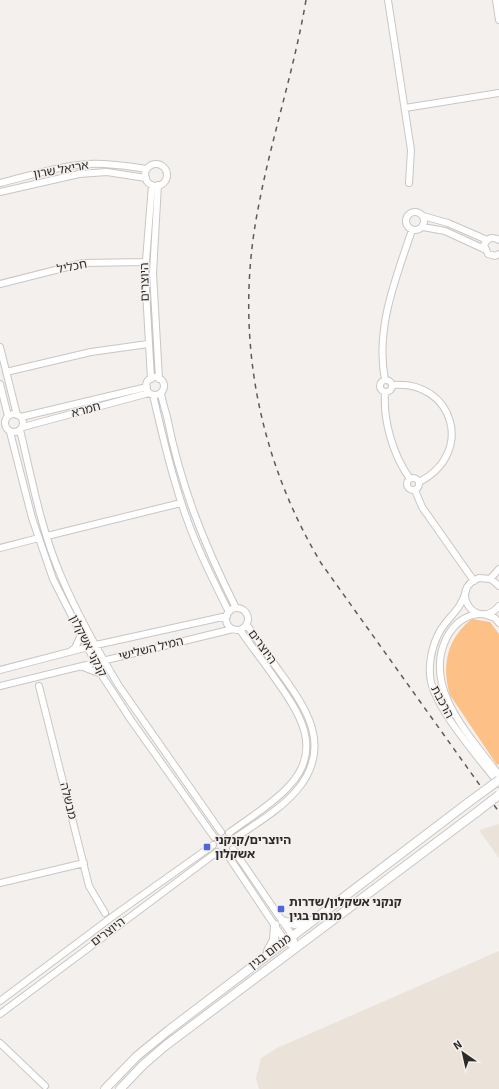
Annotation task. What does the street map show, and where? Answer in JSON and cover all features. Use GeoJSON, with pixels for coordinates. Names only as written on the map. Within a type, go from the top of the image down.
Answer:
{"type":"FeatureCollection","features":[{"type":"Feature","properties":{"kind":"main road","name":"מנחם בגין"},"geometry":{"type":"LineString","coordinates":[[104,1089],[137,1056],[163,1034],[265,955],[499,780]]}},
{"type":"Feature","properties":{"kind":"main road","name":"מנחם בגין"},"geometry":{"type":"LineString","coordinates":[[120,1089],[143,1065],[165,1046],[499,795]]}},
{"type":"Feature","properties":{"kind":"main road"},"geometry":{"type":"LineString","coordinates":[[283,920],[294,924],[318,916]]}},
{"type":"Feature","properties":{"kind":"main road"},"geometry":{"type":"LineString","coordinates":[[265,955],[274,940],[275,925]]}},
{"type":"Feature","properties":{"kind":"street"},"geometry":{"type":"LineString","coordinates":[[388,0],[411,150],[409,183]]}},
{"type":"Feature","properties":{"kind":"street"},"geometry":{"type":"LineString","coordinates":[[496,0],[499,20]]}},
{"type":"Feature","properties":{"kind":"street"},"geometry":{"type":"LineString","coordinates":[[405,108],[499,94]]}},
{"type":"Feature","properties":{"kind":"street","name":"אריאל שרון"},"geometry":{"type":"LineString","coordinates":[[0,183],[63,168],[88,164],[117,165],[147,169]]}},
{"type":"Feature","properties":{"kind":"street"},"geometry":{"type":"LineString","coordinates":[[156,164],[164,167],[167,174],[166,178],[155,185],[146,178],[147,169],[156,164]]}},
{"type":"Feature","properties":{"kind":"street","name":"אריאל שרון"},"geometry":{"type":"LineString","coordinates":[[0,192],[79,174],[107,172],[146,178]]}},
{"type":"Feature","properties":{"kind":"street","name":"היוצרים"},"geometry":{"type":"LineString","coordinates":[[151,379],[148,344],[145,262],[155,185]]}},
{"type":"Feature","properties":{"kind":"street","name":"היוצרים"},"geometry":{"type":"LineString","coordinates":[[155,185],[153,273],[159,379]]}},
{"type":"Feature","properties":{"kind":"street"},"geometry":{"type":"LineString","coordinates":[[487,240],[448,223],[422,216],[416,212],[407,216],[406,223],[412,230],[417,231],[423,227],[445,231],[484,249],[488,254],[498,257]]}},
{"type":"Feature","properties":{"kind":"street"},"geometry":{"type":"LineString","coordinates":[[422,216],[424,223],[423,227]]}},
{"type":"Feature","properties":{"kind":"street"},"geometry":{"type":"LineString","coordinates":[[385,380],[381,363],[384,326],[392,289],[412,230]]}},
{"type":"Feature","properties":{"kind":"street"},"geometry":{"type":"LineString","coordinates":[[484,249],[487,240],[491,237],[499,239]]}},
{"type":"Feature","properties":{"kind":"street","name":"חכליל"},"geometry":{"type":"LineString","coordinates":[[0,284],[83,263],[145,262]]}},
{"type":"Feature","properties":{"kind":"street"},"geometry":{"type":"LineString","coordinates":[[6,372],[92,352],[148,344]]}},
{"type":"Feature","properties":{"kind":"street"},"geometry":{"type":"LineString","coordinates":[[0,347],[19,416]]}},
{"type":"Feature","properties":{"kind":"street"},"geometry":{"type":"LineString","coordinates":[[228,614],[236,608],[242,609],[246,612],[249,619],[247,625],[240,630],[233,629],[228,625],[228,614],[205,564],[181,503],[150,391],[148,382],[151,379],[159,379],[164,385],[161,393],[174,452],[196,521],[212,561],[236,608]]}},
{"type":"Feature","properties":{"kind":"street"},"geometry":{"type":"LineString","coordinates":[[385,380],[389,381],[392,385]]}},
{"type":"Feature","properties":{"kind":"street"},"geometry":{"type":"LineString","coordinates":[[385,380],[380,385],[381,389],[385,392],[385,409],[391,438],[401,465],[410,479]]}},
{"type":"Feature","properties":{"kind":"street"},"geometry":{"type":"LineString","coordinates":[[0,384],[4,419]]}},
{"type":"Feature","properties":{"kind":"street"},"geometry":{"type":"LineString","coordinates":[[392,385],[405,384],[416,387],[433,396],[444,408],[451,424],[452,441],[447,457],[437,471],[419,482]]}},
{"type":"Feature","properties":{"kind":"street"},"geometry":{"type":"LineString","coordinates":[[385,392],[389,391],[392,385]]}},
{"type":"Feature","properties":{"kind":"street"},"geometry":{"type":"LineString","coordinates":[[150,391],[161,393]]}},
{"type":"Feature","properties":{"kind":"street","name":"חמרא"},"geometry":{"type":"LineString","coordinates":[[4,419],[150,391]]}},
{"type":"Feature","properties":{"kind":"street","name":"חמרא"},"geometry":{"type":"LineString","coordinates":[[6,431],[16,432],[22,428],[150,391]]}},
{"type":"Feature","properties":{"kind":"street","name":"קנקני אשקלון"},"geometry":{"type":"LineString","coordinates":[[19,416],[46,536],[61,576],[110,671],[221,832]]}},
{"type":"Feature","properties":{"kind":"street","name":"קנקני אשקלון"},"geometry":{"type":"LineString","coordinates":[[4,419],[6,431],[38,538],[53,579],[81,635],[101,674],[131,720],[214,837]]}},
{"type":"Feature","properties":{"kind":"street"},"geometry":{"type":"LineString","coordinates":[[410,479],[415,478],[419,482]]}},
{"type":"Feature","properties":{"kind":"street"},"geometry":{"type":"LineString","coordinates":[[410,479],[407,483],[408,487],[415,490],[422,507],[474,581],[483,578],[490,579],[499,586]]}},
{"type":"Feature","properties":{"kind":"street"},"geometry":{"type":"LineString","coordinates":[[415,490],[419,487],[419,482]]}},
{"type":"Feature","properties":{"kind":"street"},"geometry":{"type":"LineString","coordinates":[[46,536],[181,503]]}},
{"type":"Feature","properties":{"kind":"street"},"geometry":{"type":"LineString","coordinates":[[0,548],[38,538]]}},
{"type":"Feature","properties":{"kind":"street"},"geometry":{"type":"LineString","coordinates":[[490,579],[499,570]]}},
{"type":"Feature","properties":{"kind":"street","name":"הרכבת"},"geometry":{"type":"LineString","coordinates":[[474,581],[466,591],[462,603],[437,635],[430,663],[431,680],[434,692],[441,705],[499,785]]}},
{"type":"Feature","properties":{"kind":"street"},"geometry":{"type":"LineString","coordinates":[[466,591],[466,602],[473,611],[495,618],[499,623]]}},
{"type":"Feature","properties":{"kind":"street","name":"הרכבת"},"geometry":{"type":"LineString","coordinates":[[499,606],[490,613],[463,619],[450,632],[444,642],[440,658],[440,683],[445,697],[456,715],[499,775]]}},
{"type":"Feature","properties":{"kind":"street","name":"המיל השלישי"},"geometry":{"type":"LineString","coordinates":[[0,670],[107,642],[228,614]]}},
{"type":"Feature","properties":{"kind":"street","name":"היוצרים"},"geometry":{"type":"LineString","coordinates":[[234,839],[296,791],[309,769],[314,740],[312,726],[301,701],[247,625]]}},
{"type":"Feature","properties":{"kind":"street","name":"המיל השלישי"},"geometry":{"type":"LineString","coordinates":[[0,686],[233,629]]}},
{"type":"Feature","properties":{"kind":"street","name":"היוצרים"},"geometry":{"type":"LineString","coordinates":[[229,833],[290,786],[302,766],[306,740],[305,728],[294,705],[240,630]]}},
{"type":"Feature","properties":{"kind":"street"},"geometry":{"type":"LineString","coordinates":[[89,631],[107,642]]}},
{"type":"Feature","properties":{"kind":"street"},"geometry":{"type":"LineString","coordinates":[[70,652],[75,648],[81,635]]}},
{"type":"Feature","properties":{"kind":"street"},"geometry":{"type":"LineString","coordinates":[[110,671],[121,656]]}},
{"type":"Feature","properties":{"kind":"street"},"geometry":{"type":"LineString","coordinates":[[79,667],[89,668],[101,674]]}},
{"type":"Feature","properties":{"kind":"street"},"geometry":{"type":"LineString","coordinates":[[30,679],[39,686],[45,676]]}},
{"type":"Feature","properties":{"kind":"street","name":"מבשלה"},"geometry":{"type":"LineString","coordinates":[[39,686],[91,891],[105,912]]}},
{"type":"Feature","properties":{"kind":"street"},"geometry":{"type":"LineString","coordinates":[[221,832],[229,833],[234,839],[233,849],[283,920],[292,935],[296,948],[285,940],[227,854],[217,852],[212,845],[214,837],[221,832]]}},
{"type":"Feature","properties":{"kind":"street","name":"היוצרים"},"geometry":{"type":"LineString","coordinates":[[2,999],[212,845]]}},
{"type":"Feature","properties":{"kind":"street"},"geometry":{"type":"LineString","coordinates":[[227,854],[233,849]]}},
{"type":"Feature","properties":{"kind":"street","name":"היוצרים"},"geometry":{"type":"LineString","coordinates":[[0,1014],[217,852]]}},
{"type":"Feature","properties":{"kind":"street"},"geometry":{"type":"LineString","coordinates":[[0,883],[84,863]]}},
{"type":"Feature","properties":{"kind":"street"},"geometry":{"type":"LineString","coordinates":[[103,924],[105,912],[116,914]]}},
{"type":"Feature","properties":{"kind":"street"},"geometry":{"type":"LineString","coordinates":[[0,991],[2,999]]}},
{"type":"Feature","properties":{"kind":"street"},"geometry":{"type":"LineString","coordinates":[[0,1043],[45,1086]]}},
{"type":"Feature","properties":{"kind":"shaded area"},"geometry":{"type":"Polygon","coordinates":[[[472,619],[490,622],[499,634],[499,764],[497,765],[450,695],[447,684],[446,663],[448,653],[457,635],[472,619]]]}},
{"type":"Feature","properties":{"kind":"shaded area"},"geometry":{"type":"Polygon","coordinates":[[[499,824],[499,858],[479,830],[499,824]]]}},
{"type":"Feature","properties":{"kind":"shaded area"},"geometry":{"type":"Polygon","coordinates":[[[499,951],[499,1089],[259,1089],[256,1078],[261,1058],[277,1048],[499,951]]]}},
{"type":"Feature","properties":{"kind":"railway"},"geometry":{"type":"LineString","coordinates":[[306,0],[295,53],[263,183],[251,255],[249,301],[251,347],[256,392],[267,436],[281,480],[299,522],[321,563],[499,812]]}},
{"type":"Feature","properties":{"kind":"place","name":"היוצרים/קנקני אשקלון"},"geometry":{"type":"Point","coordinates":[207,847]}},
{"type":"Feature","properties":{"kind":"place","name":"קנקני אשקלון/שדרות מנחם בגין"},"geometry":{"type":"Point","coordinates":[281,909]}}]}
